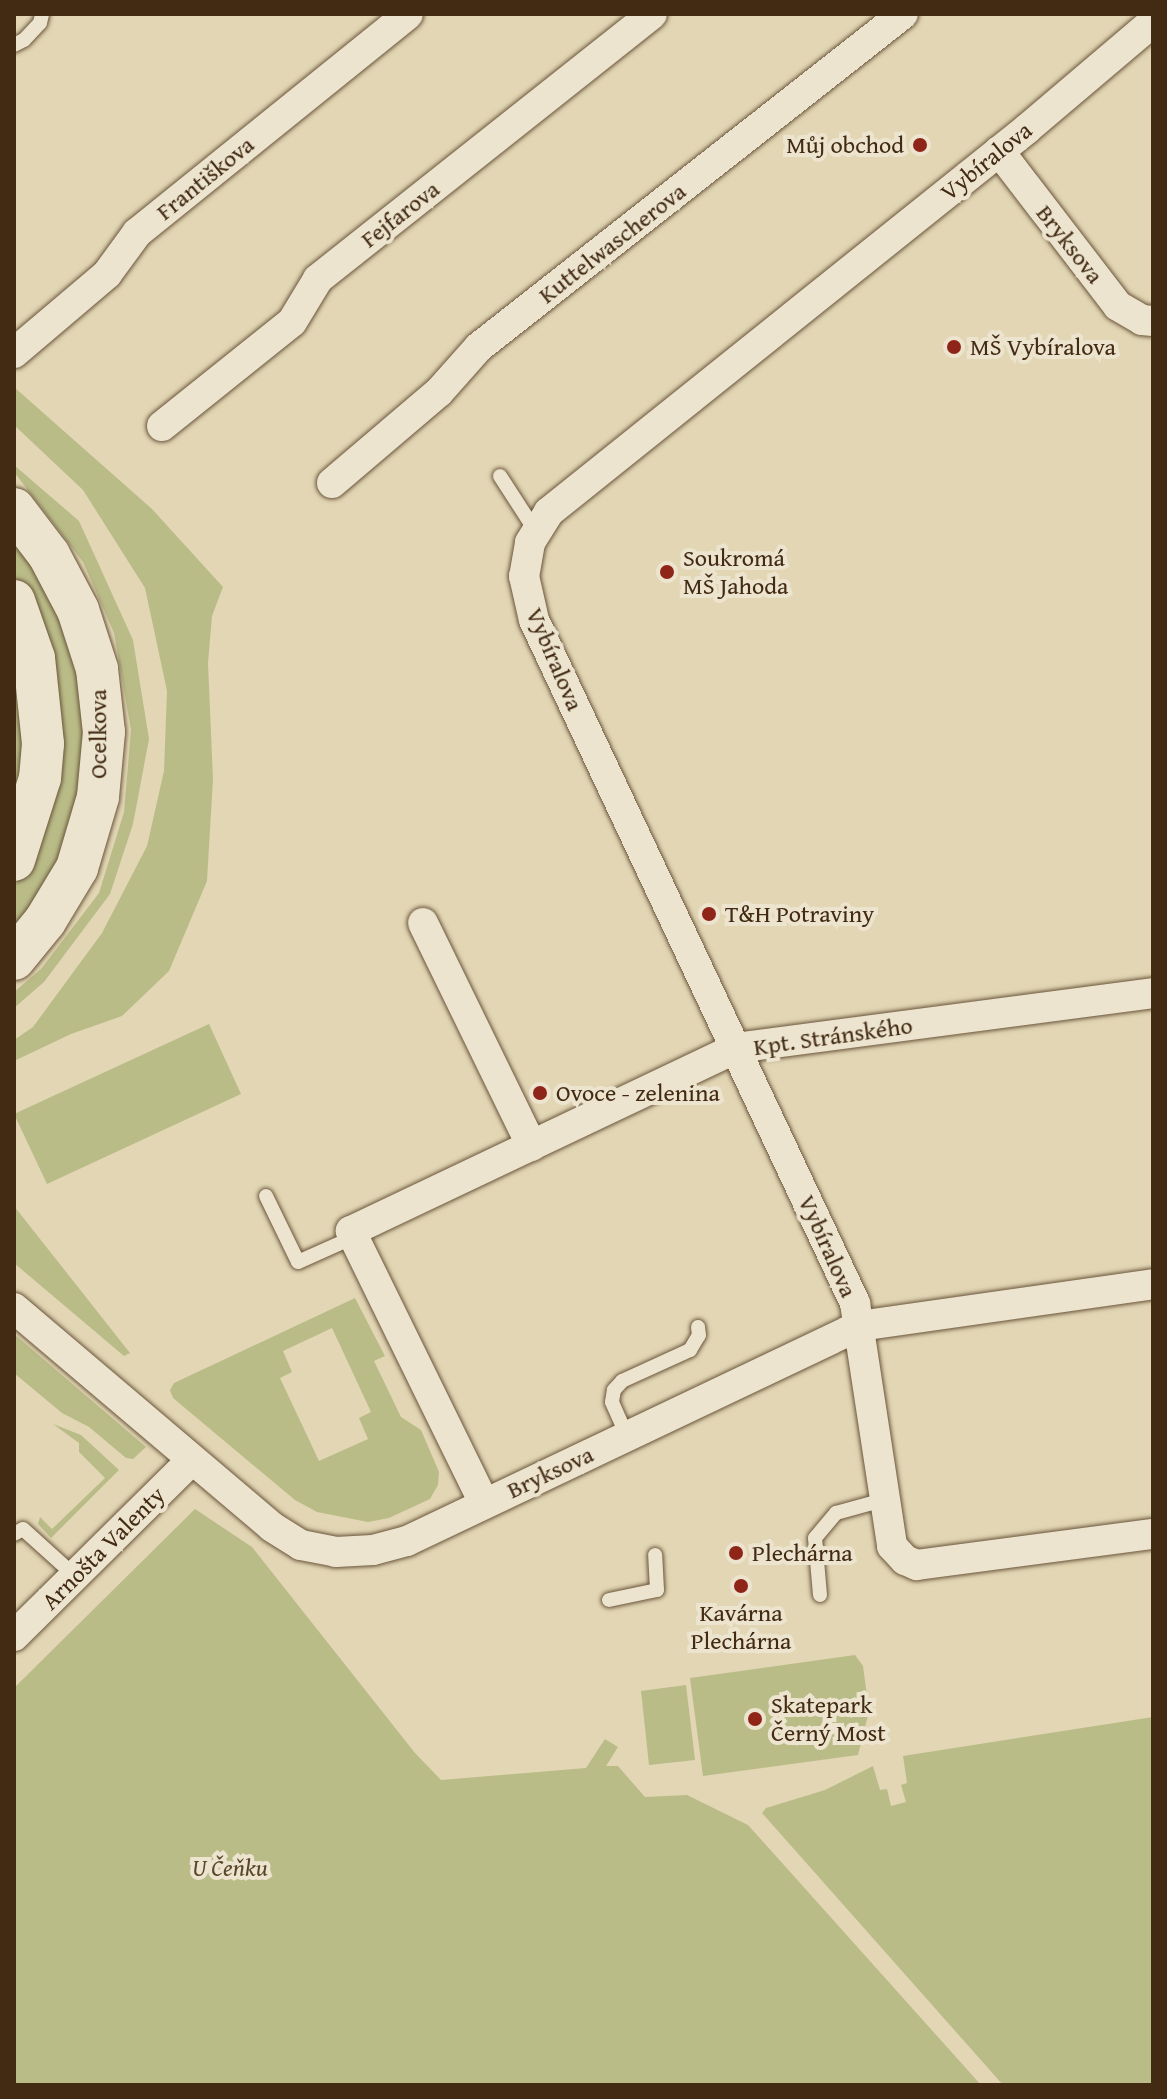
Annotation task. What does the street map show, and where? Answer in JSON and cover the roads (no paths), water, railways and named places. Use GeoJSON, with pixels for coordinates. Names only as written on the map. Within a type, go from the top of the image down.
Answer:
{"type":"FeatureCollection","features":[{"type":"Feature","properties":{"kind":"street","name":"Františkova"},"geometry":{"type":"LineString","coordinates":[[14,353],[107,274],[137,233],[408,14]]}},
{"type":"Feature","properties":{"kind":"street","name":"Fejfarova"},"geometry":{"type":"LineString","coordinates":[[162,426],[292,322],[318,279],[652,14]]}},
{"type":"Feature","properties":{"kind":"street","name":"Kuttelwascherova"},"geometry":{"type":"LineString","coordinates":[[332,483],[439,392],[479,347],[903,14]]}},
{"type":"Feature","properties":{"kind":"street","name":"Vybíralova"},"geometry":{"type":"LineString","coordinates":[[1150,22],[999,151],[549,512],[535,530],[524,576],[534,620],[843,1274],[859,1326],[892,1546],[905,1560],[917,1565],[1153,1534]]}},
{"type":"Feature","properties":{"kind":"street","name":"Bryksova"},"geometry":{"type":"LineString","coordinates":[[999,151],[1118,306],[1142,320],[1153,321]]}},
{"type":"Feature","properties":{"kind":"street","name":"Ocelkova"},"geometry":{"type":"LineString","coordinates":[[14,509],[49,555],[78,610],[97,669],[104,732],[98,797],[77,868],[45,921],[14,959]]}},
{"type":"Feature","properties":{"kind":"street"},"geometry":{"type":"LineString","coordinates":[[14,601],[34,658],[43,744],[40,778],[14,860]]}},
{"type":"Feature","properties":{"kind":"street"},"geometry":{"type":"LineString","coordinates":[[423,923],[532,1146]]}},
{"type":"Feature","properties":{"kind":"street","name":"Kpt. Stránského"},"geometry":{"type":"LineString","coordinates":[[354,1237],[351,1231],[736,1048],[1153,993]]}},
{"type":"Feature","properties":{"kind":"street"},"geometry":{"type":"LineString","coordinates":[[354,1237],[484,1503]]}},
{"type":"Feature","properties":{"kind":"street","name":"Bryksova"},"geometry":{"type":"LineString","coordinates":[[14,1308],[272,1527],[301,1545],[336,1552],[373,1550],[407,1541],[859,1326],[1153,1284]]}},
{"type":"Feature","properties":{"kind":"street","name":"Arnošta Valenty"},"geometry":{"type":"LineString","coordinates":[[14,1636],[192,1460]]}},
{"type":"Feature","properties":{"kind":"lane"},"geometry":{"type":"LineString","coordinates":[[14,45],[32,32],[42,14]]}},
{"type":"Feature","properties":{"kind":"lane"},"geometry":{"type":"LineString","coordinates":[[500,476],[535,530]]}},
{"type":"Feature","properties":{"kind":"lane"},"geometry":{"type":"LineString","coordinates":[[266,1196],[298,1262],[354,1237]]}},
{"type":"Feature","properties":{"kind":"lane"},"geometry":{"type":"LineString","coordinates":[[627,1436],[612,1402],[614,1390],[622,1381],[690,1350],[699,1335],[698,1327]]}},
{"type":"Feature","properties":{"kind":"lane"},"geometry":{"type":"LineString","coordinates":[[820,1595],[815,1538],[836,1513],[883,1500]]}},
{"type":"Feature","properties":{"kind":"lane"},"geometry":{"type":"LineString","coordinates":[[14,1534],[23,1529],[75,1576]]}},
{"type":"Feature","properties":{"kind":"lane"},"geometry":{"type":"LineString","coordinates":[[609,1600],[657,1590],[655,1555]]}},
{"type":"Feature","properties":{"kind":"place","name":"Můj obchod"},"geometry":{"type":"Point","coordinates":[920,145]}},
{"type":"Feature","properties":{"kind":"place","name":"MŠ Vybíralova"},"geometry":{"type":"Point","coordinates":[954,347]}},
{"type":"Feature","properties":{"kind":"place","name":"Soukromá MŠ Jahoda"},"geometry":{"type":"Point","coordinates":[667,572]}},
{"type":"Feature","properties":{"kind":"place","name":"T&H Potraviny"},"geometry":{"type":"Point","coordinates":[709,914]}},
{"type":"Feature","properties":{"kind":"place","name":"Ovoce - zelenina"},"geometry":{"type":"Point","coordinates":[540,1093]}},
{"type":"Feature","properties":{"kind":"place","name":"Plechárna"},"geometry":{"type":"Point","coordinates":[736,1553]}},
{"type":"Feature","properties":{"kind":"place","name":"Kavárna Plechárna"},"geometry":{"type":"Point","coordinates":[741,1586]}},
{"type":"Feature","properties":{"kind":"place","name":"Skatepark Černý Most"},"geometry":{"type":"Point","coordinates":[755,1719]}},
{"type":"Feature","properties":{"kind":"park label","name":"U Čeňku"},"geometry":{"type":"Point","coordinates":[230,1868]}}]}
